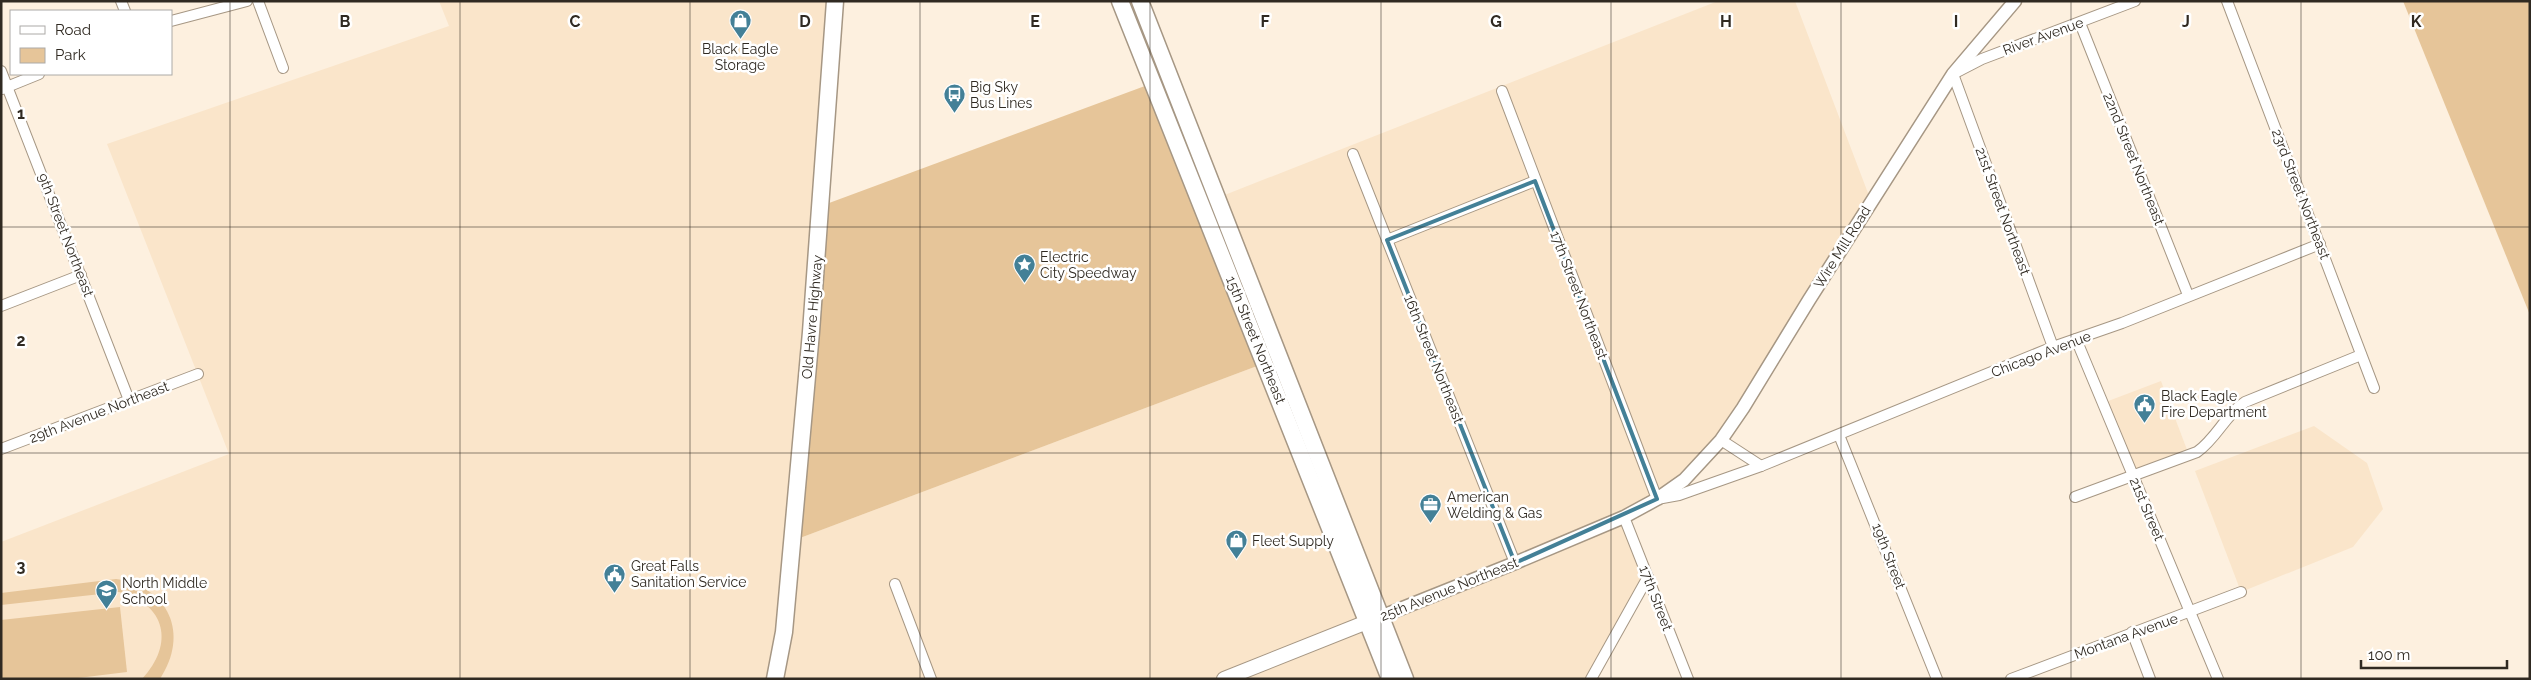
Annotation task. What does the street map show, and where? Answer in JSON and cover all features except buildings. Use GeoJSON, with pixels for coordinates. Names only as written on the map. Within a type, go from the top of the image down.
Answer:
{"type":"FeatureCollection","features":[{"type":"Feature","properties":{"kind":"main road","name":"Old Havre Highway"},"geometry":{"type":"LineString","coordinates":[[775,679],[784,632],[811,332],[835,1]]}},
{"type":"Feature","properties":{"kind":"main road","name":"15th Street Northeast"},"geometry":{"type":"LineString","coordinates":[[1120,1],[1374,619],[1405,679]]}},
{"type":"Feature","properties":{"kind":"main road","name":"15th Street Northeast"},"geometry":{"type":"LineString","coordinates":[[1140,1],[1374,619],[1390,679]]}},
{"type":"Feature","properties":{"kind":"main road","name":"25th Avenue Northeast"},"geometry":{"type":"LineString","coordinates":[[1224,679],[1374,619]]}},
{"type":"Feature","properties":{"kind":"main road","name":"Old Havre Highway"},"geometry":{"type":"LineString","coordinates":[[784,632],[785,679]]}},
{"type":"Feature","properties":{"kind":"street"},"geometry":{"type":"LineString","coordinates":[[172,21],[247,1]]}},
{"type":"Feature","properties":{"kind":"street"},"geometry":{"type":"LineString","coordinates":[[258,1],[283,68]]}},
{"type":"Feature","properties":{"kind":"street","name":"Wire Mill Road"},"geometry":{"type":"LineString","coordinates":[[1670,491],[1684,480],[1721,440],[1953,74],[2014,1]]}},
{"type":"Feature","properties":{"kind":"street","name":"River Avenue"},"geometry":{"type":"LineString","coordinates":[[1953,74],[1982,59],[2135,1]]}},
{"type":"Feature","properties":{"kind":"street","name":"23rd Street Northeast"},"geometry":{"type":"LineString","coordinates":[[2227,1],[2374,388]]}},
{"type":"Feature","properties":{"kind":"street","name":"22nd Street Northeast"},"geometry":{"type":"LineString","coordinates":[[2080,23],[2188,295]]}},
{"type":"Feature","properties":{"kind":"street","name":"9th Street Northeast"},"geometry":{"type":"LineString","coordinates":[[1,71],[4,88],[81,275],[129,400]]}},
{"type":"Feature","properties":{"kind":"street","name":"21st Street Northeast"},"geometry":{"type":"LineString","coordinates":[[1953,74],[2054,347]]}},
{"type":"Feature","properties":{"kind":"street"},"geometry":{"type":"LineString","coordinates":[[4,88],[36,75]]}},
{"type":"Feature","properties":{"kind":"street","name":"17th Street Northeast"},"geometry":{"type":"LineString","coordinates":[[1502,91],[1657,499]]}},
{"type":"Feature","properties":{"kind":"street","name":"16th Street Northeast"},"geometry":{"type":"LineString","coordinates":[[1353,154],[1515,564]]}},
{"type":"Feature","properties":{"kind":"street"},"geometry":{"type":"LineString","coordinates":[[1387,240],[1535,181]]}},
{"type":"Feature","properties":{"kind":"street","name":"Chicago Avenue"},"geometry":{"type":"LineString","coordinates":[[1657,499],[1679,496],[1761,466],[2054,347],[2122,323],[2188,295],[2320,244]]}},
{"type":"Feature","properties":{"kind":"street"},"geometry":{"type":"LineString","coordinates":[[1,306],[81,275]]}},
{"type":"Feature","properties":{"kind":"street","name":"21st Street"},"geometry":{"type":"LineString","coordinates":[[2076,339],[2218,679]]}},
{"type":"Feature","properties":{"kind":"street"},"geometry":{"type":"LineString","coordinates":[[2075,497],[2197,452],[2208,444],[2234,409],[2245,402],[2361,355]]}},
{"type":"Feature","properties":{"kind":"street","name":"29th Avenue Northeast"},"geometry":{"type":"LineString","coordinates":[[1,449],[198,374]]}},
{"type":"Feature","properties":{"kind":"street","name":"19th Street"},"geometry":{"type":"LineString","coordinates":[[1839,435],[1937,679]]}},
{"type":"Feature","properties":{"kind":"street"},"geometry":{"type":"LineString","coordinates":[[1721,440],[1761,466]]}},
{"type":"Feature","properties":{"kind":"street","name":"25th Avenue Northeast"},"geometry":{"type":"LineString","coordinates":[[1374,619],[1515,564],[1624,517],[1670,491]]}},
{"type":"Feature","properties":{"kind":"street","name":"17th Street"},"geometry":{"type":"LineString","coordinates":[[1624,517],[1688,679]]}},
{"type":"Feature","properties":{"kind":"street"},"geometry":{"type":"LineString","coordinates":[[1591,679],[1648,577]]}},
{"type":"Feature","properties":{"kind":"street"},"geometry":{"type":"LineString","coordinates":[[895,584],[931,679]]}},
{"type":"Feature","properties":{"kind":"street","name":"Montana Avenue"},"geometry":{"type":"LineString","coordinates":[[2011,679],[2132,632],[2191,613],[2241,592]]}},
{"type":"Feature","properties":{"kind":"street"},"geometry":{"type":"LineString","coordinates":[[2132,632],[2150,679]]}},
{"type":"Feature","properties":{"kind":"highlighted area"},"geometry":{"type":"Polygon","coordinates":[[[1535,181],[1657,499],[1515,563],[1387,240],[1535,181]]]}},
{"type":"Feature","properties":{"kind":"shaded area"},"geometry":{"type":"Polygon","coordinates":[[[439,1],[833,1],[792,541],[1265,363],[1390,679],[785,679],[784,635],[775,679],[1,679],[1,542],[229,454],[107,144],[449,26],[439,1]]]}},
{"type":"Feature","properties":{"kind":"shaded area"},"geometry":{"type":"Polygon","coordinates":[[[1718,1],[1795,1],[1871,201],[1697,468],[1624,517],[1648,577],[1593,679],[1404,679],[1217,198],[1718,1]]]}},
{"type":"Feature","properties":{"kind":"shaded area"},"geometry":{"type":"Polygon","coordinates":[[[2161,381],[2189,455],[2133,475],[2103,403],[2161,381]]]}},
{"type":"Feature","properties":{"kind":"shaded area"},"geometry":{"type":"Polygon","coordinates":[[[2314,426],[2367,463],[2383,509],[2353,547],[2241,592],[2195,471],[2314,426]]]}},
{"type":"Feature","properties":{"kind":"green space"},"geometry":{"type":"Polygon","coordinates":[[[2403,1],[2530,1],[2530,315],[2403,1]]]}},
{"type":"Feature","properties":{"kind":"green space","name":"Electric City Speedway"},"geometry":{"type":"Polygon","coordinates":[[[1153,83],[1265,363],[792,541],[821,206],[1153,83]]]}},
{"type":"Feature","properties":{"kind":"green space"},"geometry":{"type":"Polygon","coordinates":[[[116,579],[134,584],[149,592],[161,602],[169,615],[173,630],[173,646],[169,662],[160,679],[142,679],[152,666],[159,652],[162,639],[156,616],[147,606],[135,598],[119,592],[1,605],[1,593],[116,579]]]}},
{"type":"Feature","properties":{"kind":"green space"},"geometry":{"type":"Polygon","coordinates":[[[120,607],[127,672],[70,679],[1,679],[1,620],[120,607]]]}},
{"type":"Feature","properties":{"kind":"place","name":"Black Eagle Storage"},"geometry":{"type":"Point","coordinates":[740,40]}},
{"type":"Feature","properties":{"kind":"place","name":"Big Sky Bus Lines"},"geometry":{"type":"Point","coordinates":[954,114]}},
{"type":"Feature","properties":{"kind":"place","name":"Electric City Speedway"},"geometry":{"type":"Point","coordinates":[1024,284]}},
{"type":"Feature","properties":{"kind":"place","name":"Black Eagle Fire Department"},"geometry":{"type":"Point","coordinates":[2145,423]}},
{"type":"Feature","properties":{"kind":"place","name":"American Welding & Gas"},"geometry":{"type":"Point","coordinates":[1431,524]}},
{"type":"Feature","properties":{"kind":"place","name":"Fleet Supply"},"geometry":{"type":"Point","coordinates":[1236,560]}},
{"type":"Feature","properties":{"kind":"place","name":"Great Falls Sanitation Service"},"geometry":{"type":"Point","coordinates":[615,593]}},
{"type":"Feature","properties":{"kind":"place","name":"North Middle School"},"geometry":{"type":"Point","coordinates":[106,610]}}]}
